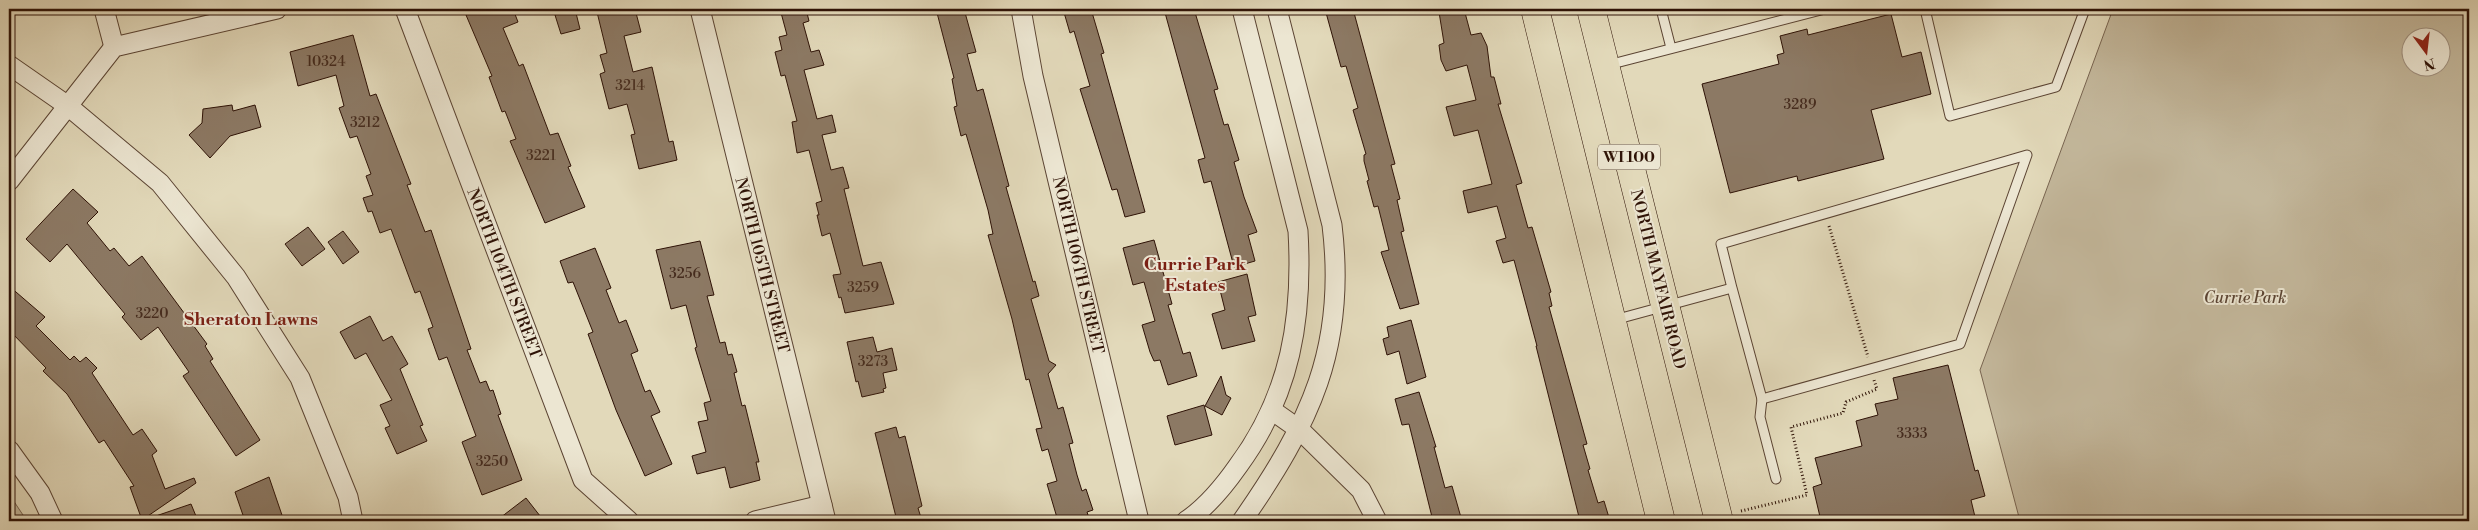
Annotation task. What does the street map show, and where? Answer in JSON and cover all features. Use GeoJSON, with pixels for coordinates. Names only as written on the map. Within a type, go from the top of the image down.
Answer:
{"type":"FeatureCollection","features":[{"type":"Feature","properties":{"kind":"main road","name":"WI 100"},"geometry":{"type":"LineString","coordinates":[[1535,9],[1661,521]]}},
{"type":"Feature","properties":{"kind":"main road","name":"NORTH MAYFAIR ROAD"},"geometry":{"type":"LineString","coordinates":[[1591,9],[1666,306],[1730,516]]}},
{"type":"Feature","properties":{"kind":"street"},"geometry":{"type":"LineString","coordinates":[[104,9],[114,47]]}},
{"type":"Feature","properties":{"kind":"street"},"geometry":{"type":"LineString","coordinates":[[9,181],[114,47],[277,9]]}},
{"type":"Feature","properties":{"kind":"street","name":"NORTH 104TH STREET"},"geometry":{"type":"LineString","coordinates":[[405,9],[583,480],[629,521]]}},
{"type":"Feature","properties":{"kind":"street","name":"NORTH 105TH STREET"},"geometry":{"type":"LineString","coordinates":[[700,9],[824,513]]}},
{"type":"Feature","properties":{"kind":"street","name":"NORTH 106TH STREET"},"geometry":{"type":"LineString","coordinates":[[1021,9],[1034,76],[1139,521]]}},
{"type":"Feature","properties":{"kind":"street"},"geometry":{"type":"LineString","coordinates":[[1186,521],[1197,514],[1229,478],[1252,447],[1272,411],[1291,355],[1297,310],[1300,268],[1298,231],[1242,9]]}},
{"type":"Feature","properties":{"kind":"street"},"geometry":{"type":"LineString","coordinates":[[1242,521],[1300,430],[1325,366],[1334,314],[1337,262],[1332,225],[1277,9]]}},
{"type":"Feature","properties":{"kind":"street"},"geometry":{"type":"LineString","coordinates":[[9,65],[68,106],[160,184],[236,277],[300,378],[348,497],[353,521]]}},
{"type":"Feature","properties":{"kind":"street"},"geometry":{"type":"LineString","coordinates":[[1272,411],[1300,430],[1361,490],[1377,521]]}},
{"type":"Feature","properties":{"kind":"street"},"geometry":{"type":"LineString","coordinates":[[9,450],[40,493],[53,521]]}},
{"type":"Feature","properties":{"kind":"street"},"geometry":{"type":"LineString","coordinates":[[755,521],[824,513]]}},
{"type":"Feature","properties":{"kind":"lane"},"geometry":{"type":"LineString","coordinates":[[1661,9],[1671,48]]}},
{"type":"Feature","properties":{"kind":"lane"},"geometry":{"type":"LineString","coordinates":[[1605,65],[1825,9]]}},
{"type":"Feature","properties":{"kind":"lane"},"geometry":{"type":"LineString","coordinates":[[1925,9],[1950,116],[2056,87],[2085,9]]}},
{"type":"Feature","properties":{"kind":"lane"},"geometry":{"type":"LineString","coordinates":[[1762,399],[1960,344],[2027,155],[1720,244],[1762,399],[1760,417],[1776,479]]}},
{"type":"Feature","properties":{"kind":"lane"},"geometry":{"type":"LineString","coordinates":[[1611,321],[1732,288]]}},
{"type":"Feature","properties":{"kind":"path"},"geometry":{"type":"LineString","coordinates":[[1730,516],[1807,495],[1791,426],[1843,414],[1846,402],[1877,389],[1825,213]]}},
{"type":"Feature","properties":{"kind":"green space","name":"Currie Park"},"geometry":{"type":"Polygon","coordinates":[[[2113,9],[2469,9],[2469,521],[2020,521],[1980,370],[2113,9]]]}},
{"type":"Feature","properties":{"kind":"green space"},"geometry":{"type":"Polygon","coordinates":[[[9,494],[27,521],[9,521],[9,494]]]}},
{"type":"Feature","properties":{"kind":"building"},"geometry":{"type":"Polygon","coordinates":[[[481,9],[513,9],[518,22],[503,28],[519,66],[523,64],[550,135],[558,133],[571,166],[568,167],[585,207],[545,223],[510,141],[516,139],[505,111],[502,112],[489,77],[492,76],[466,15],[481,9]]]}},
{"type":"Feature","properties":{"kind":"building"},"geometry":{"type":"Polygon","coordinates":[[[575,9],[580,29],[561,34],[555,15],[575,9]]]}},
{"type":"Feature","properties":{"kind":"building"},"geometry":{"type":"Polygon","coordinates":[[[610,9],[635,9],[641,32],[624,36],[633,72],[652,67],[669,142],[673,141],[677,160],[639,169],[631,135],[635,134],[627,104],[609,109],[600,74],[605,72],[600,55],[607,53],[597,12],[610,9]]]}},
{"type":"Feature","properties":{"kind":"building"},"geometry":{"type":"Polygon","coordinates":[[[780,9],[806,9],[809,21],[803,23],[811,52],[819,50],[824,65],[804,70],[817,119],[832,115],[836,132],[822,135],[831,170],[843,167],[849,188],[844,189],[863,266],[881,262],[894,304],[845,313],[841,297],[839,298],[833,275],[841,274],[830,233],[822,236],[816,203],[822,201],[809,150],[797,153],[792,122],[797,121],[785,75],[781,76],[775,52],[782,50],[779,37],[787,35],[780,9]]]}},
{"type":"Feature","properties":{"kind":"building"},"geometry":{"type":"Polygon","coordinates":[[[936,9],[964,9],[976,52],[967,54],[977,91],[983,89],[1009,186],[1006,187],[1033,282],[1035,281],[1039,296],[1031,299],[1049,361],[1056,365],[1048,374],[1058,409],[1063,407],[1073,443],[1069,444],[1082,491],[1086,489],[1093,510],[1087,512],[1090,521],[1058,521],[1047,484],[1057,481],[1048,449],[1042,451],[1036,429],[1042,428],[1029,379],[1026,380],[1012,319],[988,235],[993,234],[988,210],[966,134],[961,136],[954,107],[957,106],[952,79],[954,78],[936,9]]]}},
{"type":"Feature","properties":{"kind":"building"},"geometry":{"type":"Polygon","coordinates":[[[1063,9],[1091,9],[1104,53],[1101,54],[1145,212],[1125,217],[1117,189],[1112,190],[1080,89],[1090,86],[1074,31],[1070,33],[1063,9]]]}},
{"type":"Feature","properties":{"kind":"building"},"geometry":{"type":"Polygon","coordinates":[[[1164,9],[1194,9],[1218,89],[1214,90],[1224,125],[1228,124],[1239,160],[1234,162],[1257,232],[1248,235],[1255,261],[1234,267],[1211,181],[1204,183],[1198,160],[1205,158],[1164,9]]]}},
{"type":"Feature","properties":{"kind":"building"},"geometry":{"type":"Polygon","coordinates":[[[1325,9],[1353,9],[1395,164],[1391,165],[1400,199],[1397,200],[1404,231],[1401,232],[1419,304],[1400,309],[1381,252],[1389,250],[1378,206],[1374,207],[1367,181],[1369,180],[1364,161],[1364,155],[1366,154],[1353,110],[1358,108],[1346,66],[1341,67],[1325,9]]]}},
{"type":"Feature","properties":{"kind":"building"},"geometry":{"type":"Polygon","coordinates":[[[1450,9],[1464,9],[1471,35],[1481,33],[1487,46],[1491,77],[1494,77],[1501,104],[1498,104],[1522,183],[1516,185],[1528,228],[1532,227],[1551,292],[1549,293],[1552,306],[1549,307],[1587,444],[1583,445],[1590,469],[1588,470],[1598,503],[1604,501],[1610,521],[1580,521],[1514,260],[1503,263],[1496,241],[1506,238],[1497,206],[1468,213],[1463,191],[1492,184],[1478,130],[1454,136],[1446,107],[1476,100],[1467,65],[1446,71],[1441,60],[1439,45],[1444,43],[1439,12],[1450,9]]]}},
{"type":"Feature","properties":{"kind":"building"},"geometry":{"type":"Polygon","coordinates":[[[1891,14],[1902,57],[1921,52],[1931,94],[1871,110],[1884,159],[1798,181],[1797,176],[1730,193],[1702,84],[1779,64],[1777,55],[1784,53],[1780,36],[1807,29],[1808,35],[1891,14]]]}},
{"type":"Feature","properties":{"kind":"building"},"geometry":{"type":"Polygon","coordinates":[[[353,35],[370,96],[376,94],[411,184],[407,185],[425,232],[431,230],[471,349],[467,350],[480,383],[486,381],[490,391],[493,390],[501,414],[498,415],[522,480],[482,495],[462,442],[476,436],[447,357],[439,360],[428,329],[433,327],[420,291],[415,293],[391,229],[380,233],[372,211],[368,212],[363,198],[373,195],[366,176],[371,174],[357,136],[350,138],[339,108],[344,106],[336,75],[298,86],[290,52],[353,35]]]}},
{"type":"Feature","properties":{"kind":"building"},"geometry":{"type":"Polygon","coordinates":[[[232,105],[233,111],[255,105],[261,127],[230,136],[210,158],[189,135],[202,123],[203,109],[232,105]]]}},
{"type":"Feature","properties":{"kind":"building"},"geometry":{"type":"Polygon","coordinates":[[[73,189],[98,212],[87,223],[110,251],[114,248],[129,266],[142,256],[207,344],[205,346],[213,359],[210,361],[260,440],[236,456],[183,376],[189,372],[158,327],[141,340],[122,317],[125,314],[67,244],[50,262],[26,239],[73,189]]]}},
{"type":"Feature","properties":{"kind":"building"},"geometry":{"type":"Polygon","coordinates":[[[308,227],[325,249],[302,266],[285,244],[308,227]]]}},
{"type":"Feature","properties":{"kind":"building"},"geometry":{"type":"Polygon","coordinates":[[[343,231],[359,252],[343,264],[328,242],[343,231]]]}},
{"type":"Feature","properties":{"kind":"building"},"geometry":{"type":"Polygon","coordinates":[[[1154,240],[1172,304],[1168,305],[1183,354],[1190,352],[1197,376],[1168,385],[1160,360],[1154,361],[1150,352],[1142,325],[1155,321],[1144,282],[1133,285],[1123,248],[1154,240]]]}},
{"type":"Feature","properties":{"kind":"building"},"geometry":{"type":"Polygon","coordinates":[[[700,241],[714,295],[707,296],[720,343],[725,342],[728,355],[732,354],[737,372],[734,373],[742,406],[745,405],[759,462],[756,462],[760,480],[730,488],[725,467],[697,474],[692,456],[706,452],[698,422],[708,420],[704,403],[711,401],[695,348],[697,347],[686,305],[671,309],[656,250],[700,241]]]}},
{"type":"Feature","properties":{"kind":"building"},"geometry":{"type":"Polygon","coordinates":[[[595,248],[611,288],[606,290],[619,323],[626,320],[638,351],[631,354],[645,392],[650,390],[660,412],[651,416],[672,464],[645,476],[616,410],[588,334],[593,332],[573,282],[568,283],[560,261],[595,248]]]}},
{"type":"Feature","properties":{"kind":"building"},"geometry":{"type":"Polygon","coordinates":[[[1247,274],[1256,315],[1248,317],[1255,341],[1222,349],[1212,314],[1225,310],[1218,282],[1247,274]]]}},
{"type":"Feature","properties":{"kind":"building"},"geometry":{"type":"Polygon","coordinates":[[[9,286],[45,317],[36,326],[70,360],[74,356],[80,362],[86,357],[97,368],[92,373],[133,435],[142,429],[157,451],[152,455],[165,489],[194,478],[196,483],[142,520],[130,487],[134,486],[104,440],[99,443],[67,394],[43,371],[46,368],[9,330],[9,286]]]}},
{"type":"Feature","properties":{"kind":"building"},"geometry":{"type":"Polygon","coordinates":[[[370,316],[383,341],[392,336],[408,364],[400,369],[423,425],[420,426],[427,441],[397,454],[385,428],[390,426],[380,405],[392,400],[366,353],[355,359],[340,332],[370,316]]]}},
{"type":"Feature","properties":{"kind":"building"},"geometry":{"type":"Polygon","coordinates":[[[1411,320],[1426,377],[1407,384],[1399,351],[1387,355],[1383,339],[1389,337],[1387,327],[1411,320]]]}},
{"type":"Feature","properties":{"kind":"building"},"geometry":{"type":"Polygon","coordinates":[[[873,337],[877,352],[892,348],[897,370],[883,373],[886,388],[883,389],[884,392],[862,397],[858,381],[856,382],[847,342],[873,337]]]}},
{"type":"Feature","properties":{"kind":"building"},"geometry":{"type":"Polygon","coordinates":[[[1948,365],[1975,471],[1978,470],[1985,496],[1971,500],[1976,521],[1821,521],[1813,487],[1822,484],[1815,458],[1862,446],[1856,421],[1878,415],[1875,404],[1898,399],[1893,378],[1948,365]]]}},
{"type":"Feature","properties":{"kind":"building"},"geometry":{"type":"Polygon","coordinates":[[[1221,376],[1226,395],[1231,398],[1222,415],[1205,406],[1221,376]]]}},
{"type":"Feature","properties":{"kind":"building"},"geometry":{"type":"Polygon","coordinates":[[[1419,392],[1436,447],[1434,447],[1445,488],[1452,486],[1462,521],[1433,521],[1409,424],[1402,425],[1395,399],[1419,392]]]}},
{"type":"Feature","properties":{"kind":"building"},"geometry":{"type":"Polygon","coordinates":[[[1204,405],[1212,435],[1175,445],[1167,416],[1204,405]]]}},
{"type":"Feature","properties":{"kind":"building"},"geometry":{"type":"Polygon","coordinates":[[[896,427],[899,438],[905,436],[922,506],[918,508],[922,521],[897,521],[875,433],[896,427]]]}},
{"type":"Feature","properties":{"kind":"building"},"geometry":{"type":"Polygon","coordinates":[[[269,477],[284,521],[245,521],[235,492],[269,477]]]}},
{"type":"Feature","properties":{"kind":"building"},"geometry":{"type":"Polygon","coordinates":[[[526,498],[544,521],[496,521],[526,498]]]}},
{"type":"Feature","properties":{"kind":"building"},"geometry":{"type":"Polygon","coordinates":[[[191,504],[198,521],[147,521],[147,519],[191,504]]]}},
{"type":"Feature","properties":{"kind":"district","name":"Currie Park Estates"},"geometry":{"type":"Point","coordinates":[1195,274]}},
{"type":"Feature","properties":{"kind":"district","name":"Sheraton Lawns"},"geometry":{"type":"Point","coordinates":[251,319]}}]}
